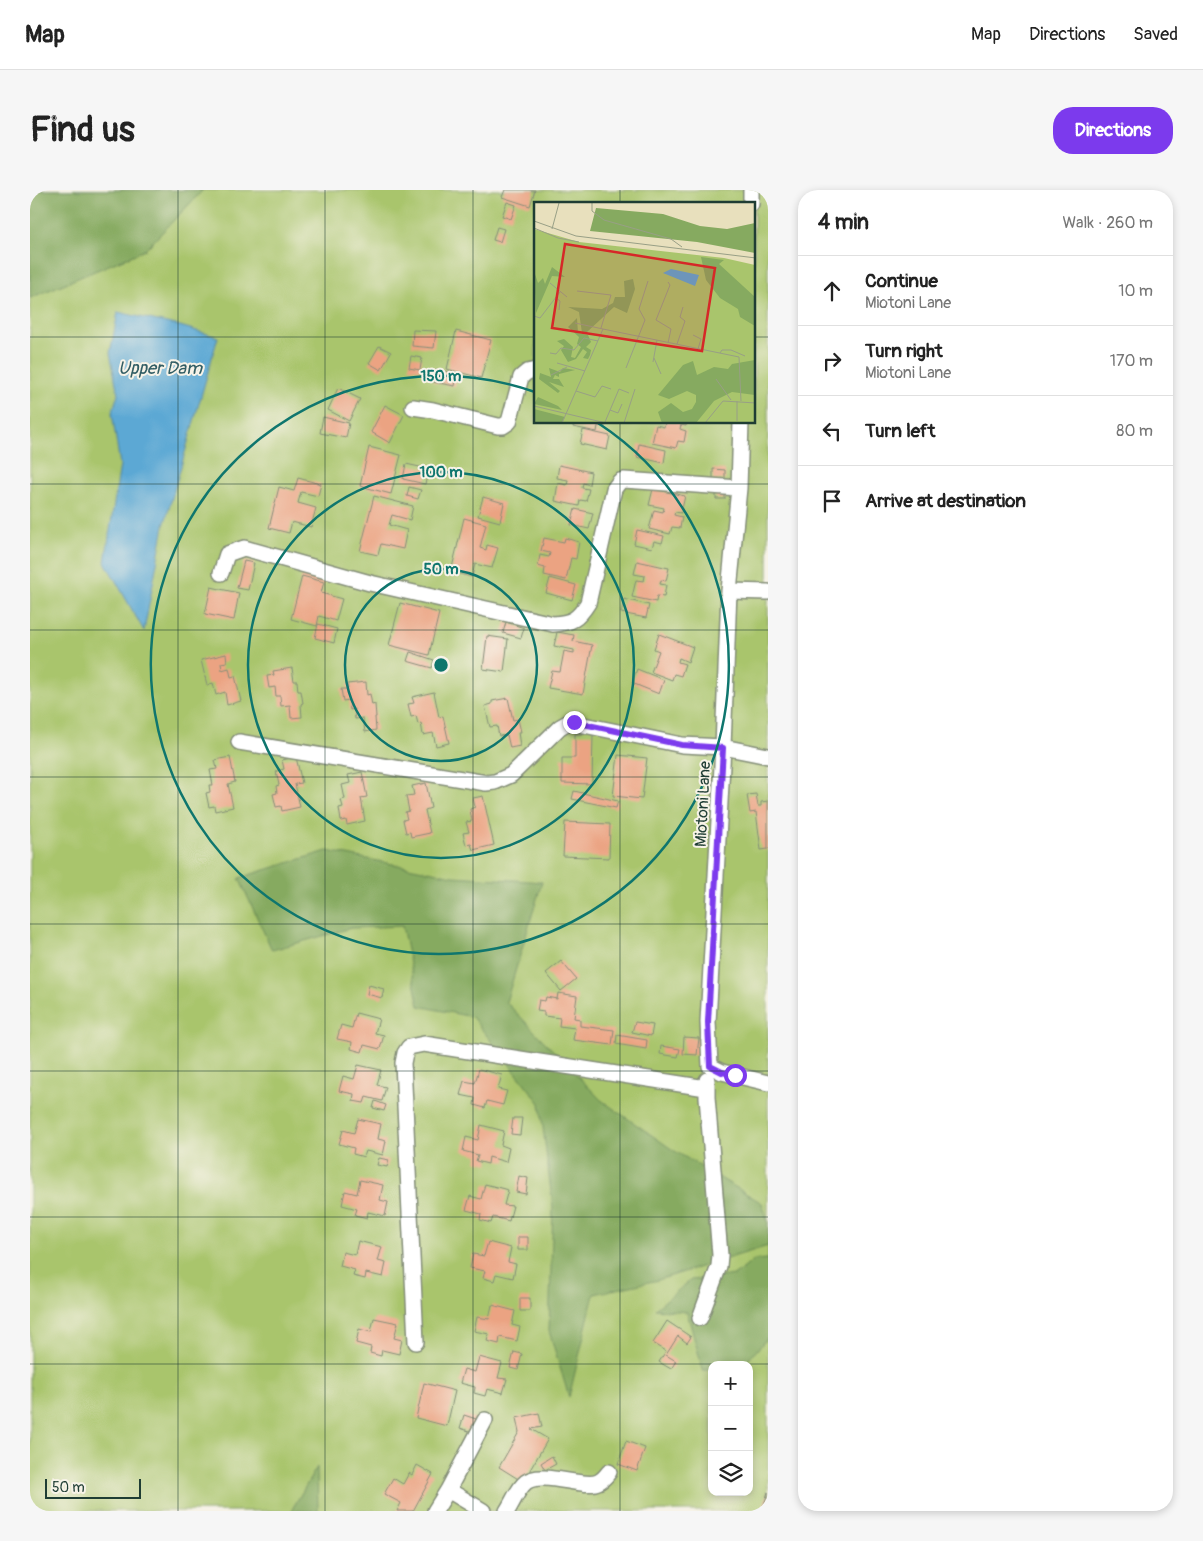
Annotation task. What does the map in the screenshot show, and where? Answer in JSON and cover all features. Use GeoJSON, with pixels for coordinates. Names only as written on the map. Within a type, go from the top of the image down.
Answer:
{"type":"FeatureCollection","features":[{"type":"Feature","properties":{"kind":"street"},"geometry":{"type":"LineString","coordinates":[[413,407],[503,426],[509,422],[521,377],[534,370]]}},
{"type":"Feature","properties":{"kind":"street","name":"Miotoni Lane"},"geometry":{"type":"LineString","coordinates":[[700,1318],[719,1266],[720,1256],[706,1088],[710,1066],[708,1022],[723,748],[729,591],[739,488],[741,424]]}},
{"type":"Feature","properties":{"kind":"street"},"geometry":{"type":"LineString","coordinates":[[221,573],[227,554],[244,548],[370,583],[560,624],[576,618],[581,614],[588,602],[614,489],[620,481],[739,488]]}},
{"type":"Feature","properties":{"kind":"street"},"geometry":{"type":"LineString","coordinates":[[729,591],[768,592]]}},
{"type":"Feature","properties":{"kind":"street"},"geometry":{"type":"LineString","coordinates":[[239,742],[486,783],[495,782],[511,775],[560,727],[569,722],[682,745],[723,748],[768,756]]}},
{"type":"Feature","properties":{"kind":"street"},"geometry":{"type":"LineString","coordinates":[[416,1342],[404,1063],[405,1053],[409,1047],[424,1044],[706,1088]]}},
{"type":"Feature","properties":{"kind":"street"},"geometry":{"type":"LineString","coordinates":[[710,1066],[722,1072],[768,1083]]}},
{"type":"Feature","properties":{"kind":"street"},"geometry":{"type":"LineString","coordinates":[[435,1511],[485,1420]]}},
{"type":"Feature","properties":{"kind":"street"},"geometry":{"type":"LineString","coordinates":[[508,1511],[521,1487],[532,1478],[596,1484],[609,1472]]}},
{"type":"Feature","properties":{"kind":"street"},"geometry":{"type":"LineString","coordinates":[[448,1490],[484,1511]]}},
{"type":"Feature","properties":{"kind":"green space"},"geometry":{"type":"Polygon","coordinates":[[[30,190],[768,190],[768,1511],[30,1511],[30,190]]]}},
{"type":"Feature","properties":{"kind":"green space"},"geometry":{"type":"Polygon","coordinates":[[[30,190],[203,190],[145,250],[30,298],[30,190]]]}},
{"type":"Feature","properties":{"kind":"green space"},"geometry":{"type":"Polygon","coordinates":[[[327,851],[453,876],[542,882],[506,1002],[601,1100],[673,1150],[762,1203],[768,1222],[768,1246],[658,1280],[594,1294],[569,1397],[549,1331],[553,1208],[540,1103],[472,1017],[419,1006],[402,926],[351,928],[272,950],[239,878],[327,851]]]}},
{"type":"Feature","properties":{"kind":"green space"},"geometry":{"type":"Polygon","coordinates":[[[768,1259],[768,1337],[747,1361],[708,1361],[708,1370],[703,1370],[687,1312],[655,1309],[691,1280],[735,1275],[754,1260],[768,1259]]]}},
{"type":"Feature","properties":{"kind":"green space"},"geometry":{"type":"Polygon","coordinates":[[[317,1467],[318,1511],[291,1511],[317,1467]]]}},
{"type":"Feature","properties":{"kind":"water","name":"Upper Dam"},"geometry":{"type":"Polygon","coordinates":[[[118,312],[218,337],[164,526],[144,631],[105,562],[120,465],[112,413],[118,394],[110,353],[118,312]]]}},
{"type":"Feature","properties":{"kind":"building"},"geometry":{"type":"Polygon","coordinates":[[[505,190],[535,190],[530,206],[502,197],[505,190]]]}},
{"type":"Feature","properties":{"kind":"building"},"geometry":{"type":"Polygon","coordinates":[[[507,202],[516,205],[511,219],[502,216],[507,202]]]}},
{"type":"Feature","properties":{"kind":"building"},"geometry":{"type":"Polygon","coordinates":[[[497,227],[504,229],[500,242],[493,240],[497,227]]]}},
{"type":"Feature","properties":{"kind":"building"},"geometry":{"type":"Polygon","coordinates":[[[413,330],[436,331],[434,348],[412,346],[413,330]]]}},
{"type":"Feature","properties":{"kind":"building"},"geometry":{"type":"Polygon","coordinates":[[[456,331],[491,340],[481,378],[447,369],[456,331]]]}},
{"type":"Feature","properties":{"kind":"building"},"geometry":{"type":"Polygon","coordinates":[[[379,346],[391,352],[381,370],[369,363],[379,346]]]}},
{"type":"Feature","properties":{"kind":"building"},"geometry":{"type":"Polygon","coordinates":[[[411,356],[422,358],[420,370],[409,368],[411,356]]]}},
{"type":"Feature","properties":{"kind":"building"},"geometry":{"type":"Polygon","coordinates":[[[436,370],[457,373],[455,386],[433,382],[436,370]]]}},
{"type":"Feature","properties":{"kind":"building"},"geometry":{"type":"Polygon","coordinates":[[[338,388],[360,399],[349,421],[328,410],[338,388]]]}},
{"type":"Feature","properties":{"kind":"building"},"geometry":{"type":"Polygon","coordinates":[[[385,405],[404,415],[390,443],[371,432],[385,405]]]}},
{"type":"Feature","properties":{"kind":"building"},"geometry":{"type":"Polygon","coordinates":[[[323,417],[349,423],[346,438],[320,433],[323,417]]]}},
{"type":"Feature","properties":{"kind":"building"},"geometry":{"type":"Polygon","coordinates":[[[574,424],[605,424],[605,427],[598,426],[597,432],[573,427],[574,424]]]}},
{"type":"Feature","properties":{"kind":"building"},"geometry":{"type":"Polygon","coordinates":[[[665,424],[686,424],[686,426],[681,425],[680,429],[686,431],[684,442],[678,441],[676,448],[652,443],[656,425],[664,427],[665,424]]]}},
{"type":"Feature","properties":{"kind":"building"},"geometry":{"type":"Polygon","coordinates":[[[583,430],[610,436],[607,450],[580,444],[583,430]]]}},
{"type":"Feature","properties":{"kind":"building"},"geometry":{"type":"Polygon","coordinates":[[[639,444],[666,450],[664,463],[637,457],[639,444]]]}},
{"type":"Feature","properties":{"kind":"building"},"geometry":{"type":"Polygon","coordinates":[[[369,447],[401,455],[391,494],[360,486],[369,447]]]}},
{"type":"Feature","properties":{"kind":"building"},"geometry":{"type":"Polygon","coordinates":[[[406,464],[429,469],[425,484],[403,479],[406,464]]]}},
{"type":"Feature","properties":{"kind":"building"},"geometry":{"type":"Polygon","coordinates":[[[559,465],[591,472],[589,485],[583,483],[582,488],[589,489],[586,501],[580,500],[579,506],[555,501],[558,483],[567,485],[568,480],[557,478],[559,465]]]}},
{"type":"Feature","properties":{"kind":"building"},"geometry":{"type":"Polygon","coordinates":[[[713,469],[725,470],[725,480],[713,480],[713,469]]]}},
{"type":"Feature","properties":{"kind":"building"},"geometry":{"type":"Polygon","coordinates":[[[298,478],[321,484],[318,496],[301,492],[298,503],[316,508],[311,527],[292,522],[289,533],[269,528],[279,487],[294,491],[298,478]]]}},
{"type":"Feature","properties":{"kind":"building"},"geometry":{"type":"Polygon","coordinates":[[[409,487],[421,490],[418,499],[407,496],[409,487]]]}},
{"type":"Feature","properties":{"kind":"building"},"geometry":{"type":"Polygon","coordinates":[[[653,489],[685,496],[681,513],[675,512],[674,515],[682,517],[680,528],[672,527],[670,534],[649,529],[654,510],[663,512],[664,508],[649,505],[653,489]]]}},
{"type":"Feature","properties":{"kind":"building"},"geometry":{"type":"Polygon","coordinates":[[[716,490],[725,490],[725,499],[716,499],[716,490]]]}},
{"type":"Feature","properties":{"kind":"building"},"geometry":{"type":"Polygon","coordinates":[[[374,496],[413,506],[410,520],[392,515],[389,525],[407,530],[403,549],[381,544],[378,555],[360,551],[374,496]]]}},
{"type":"Feature","properties":{"kind":"building"},"geometry":{"type":"Polygon","coordinates":[[[483,497],[504,503],[500,522],[478,516],[483,497]]]}},
{"type":"Feature","properties":{"kind":"building"},"geometry":{"type":"Polygon","coordinates":[[[575,509],[593,513],[589,529],[571,525],[575,509]]]}},
{"type":"Feature","properties":{"kind":"building"},"geometry":{"type":"Polygon","coordinates":[[[464,518],[486,524],[480,548],[486,550],[487,545],[498,548],[492,568],[475,564],[472,577],[451,572],[464,518]]]}},
{"type":"Feature","properties":{"kind":"building"},"geometry":{"type":"Polygon","coordinates":[[[637,530],[664,536],[662,543],[654,541],[652,548],[634,544],[637,530]]]}},
{"type":"Feature","properties":{"kind":"building"},"geometry":{"type":"Polygon","coordinates":[[[544,538],[564,542],[565,538],[579,542],[576,559],[571,558],[566,580],[544,575],[545,568],[538,566],[540,555],[549,557],[550,553],[541,551],[544,538]]]}},
{"type":"Feature","properties":{"kind":"building"},"geometry":{"type":"Polygon","coordinates":[[[244,561],[254,563],[248,590],[237,588],[244,561]]]}},
{"type":"Feature","properties":{"kind":"building"},"geometry":{"type":"Polygon","coordinates":[[[637,561],[669,568],[666,581],[661,580],[660,584],[666,585],[664,597],[657,596],[656,602],[632,597],[636,580],[644,581],[645,576],[634,574],[637,561]]]}},
{"type":"Feature","properties":{"kind":"building"},"geometry":{"type":"Polygon","coordinates":[[[302,576],[324,582],[321,593],[342,599],[336,621],[319,616],[317,626],[291,619],[302,576]]]}},
{"type":"Feature","properties":{"kind":"building"},"geometry":{"type":"Polygon","coordinates":[[[550,578],[576,585],[572,600],[546,593],[550,578]]]}},
{"type":"Feature","properties":{"kind":"building"},"geometry":{"type":"Polygon","coordinates":[[[211,587],[239,593],[234,620],[205,614],[211,587]]]}},
{"type":"Feature","properties":{"kind":"building"},"geometry":{"type":"Polygon","coordinates":[[[624,599],[649,605],[646,618],[621,613],[624,599]]]}},
{"type":"Feature","properties":{"kind":"building"},"geometry":{"type":"Polygon","coordinates":[[[400,603],[439,613],[429,655],[389,645],[400,603]]]}},
{"type":"Feature","properties":{"kind":"building"},"geometry":{"type":"Polygon","coordinates":[[[506,622],[524,628],[521,638],[503,633],[506,622]]]}},
{"type":"Feature","properties":{"kind":"building"},"geometry":{"type":"Polygon","coordinates":[[[318,624],[337,629],[334,643],[315,638],[318,624]]]}},
{"type":"Feature","properties":{"kind":"building"},"geometry":{"type":"Polygon","coordinates":[[[557,632],[574,635],[573,641],[592,645],[583,694],[548,688],[552,671],[560,672],[564,651],[574,653],[574,650],[554,646],[557,632]]]}},
{"type":"Feature","properties":{"kind":"building"},"geometry":{"type":"Polygon","coordinates":[[[659,634],[693,647],[688,662],[679,658],[678,662],[685,664],[681,676],[674,674],[672,680],[651,672],[659,651],[654,649],[659,634]]]}},
{"type":"Feature","properties":{"kind":"building"},"geometry":{"type":"Polygon","coordinates":[[[487,636],[508,639],[504,672],[483,669],[487,636]]]}},
{"type":"Feature","properties":{"kind":"building"},"geometry":{"type":"Polygon","coordinates":[[[410,652],[434,660],[432,668],[407,661],[410,652]]]}},
{"type":"Feature","properties":{"kind":"building"},"geometry":{"type":"Polygon","coordinates":[[[226,654],[227,662],[221,663],[222,670],[229,668],[231,677],[235,676],[241,701],[227,705],[225,692],[216,695],[213,683],[207,685],[201,660],[226,654]]]}},
{"type":"Feature","properties":{"kind":"building"},"geometry":{"type":"Polygon","coordinates":[[[292,668],[294,681],[297,681],[298,691],[301,691],[303,703],[301,704],[302,717],[291,718],[290,705],[281,706],[280,696],[276,696],[275,687],[269,688],[267,676],[274,675],[273,671],[292,668]]]}},
{"type":"Feature","properties":{"kind":"building"},"geometry":{"type":"Polygon","coordinates":[[[637,669],[664,680],[659,694],[632,683],[637,669]]]}},
{"type":"Feature","properties":{"kind":"building"},"geometry":{"type":"Polygon","coordinates":[[[366,682],[367,695],[370,694],[372,705],[375,704],[376,730],[365,732],[363,718],[355,719],[354,709],[350,710],[349,700],[343,701],[341,689],[348,689],[347,684],[366,682]]]}},
{"type":"Feature","properties":{"kind":"building"},"geometry":{"type":"Polygon","coordinates":[[[434,692],[439,717],[443,716],[449,743],[436,746],[433,733],[423,735],[421,723],[418,724],[416,716],[411,717],[408,704],[414,703],[412,697],[434,692]]]}},
{"type":"Feature","properties":{"kind":"building"},"geometry":{"type":"Polygon","coordinates":[[[508,698],[513,720],[518,719],[521,732],[518,732],[520,746],[510,748],[507,735],[499,736],[497,726],[490,727],[485,706],[492,704],[492,701],[508,698]]]}},
{"type":"Feature","properties":{"kind":"building"},"geometry":{"type":"Polygon","coordinates":[[[575,734],[593,734],[592,784],[562,783],[562,758],[575,758],[575,734]]]}},
{"type":"Feature","properties":{"kind":"building"},"geometry":{"type":"Polygon","coordinates":[[[618,755],[647,758],[642,799],[613,796],[618,755]]]}},
{"type":"Feature","properties":{"kind":"building"},"geometry":{"type":"Polygon","coordinates":[[[230,757],[235,782],[228,784],[233,807],[215,811],[214,806],[209,807],[206,793],[210,792],[209,785],[213,785],[210,770],[217,769],[215,760],[230,757]]]}},
{"type":"Feature","properties":{"kind":"building"},"geometry":{"type":"Polygon","coordinates":[[[296,757],[302,783],[295,784],[300,807],[282,811],[281,806],[276,807],[273,794],[277,793],[276,786],[279,785],[276,771],[284,769],[282,760],[296,757]]]}},
{"type":"Feature","properties":{"kind":"building"},"geometry":{"type":"Polygon","coordinates":[[[362,772],[367,797],[361,798],[365,821],[347,825],[346,820],[341,821],[339,808],[343,807],[341,800],[345,799],[342,785],[350,783],[348,775],[362,772]]]}},
{"type":"Feature","properties":{"kind":"building"},"geometry":{"type":"Polygon","coordinates":[[[426,783],[431,808],[425,810],[430,833],[411,837],[410,832],[406,833],[403,820],[407,819],[405,812],[409,811],[406,796],[414,795],[412,786],[426,783]]]}},
{"type":"Feature","properties":{"kind":"building"},"geometry":{"type":"Polygon","coordinates":[[[574,791],[618,801],[616,808],[572,799],[574,791]]]}},
{"type":"Feature","properties":{"kind":"building"},"geometry":{"type":"Polygon","coordinates":[[[756,794],[758,806],[761,806],[761,802],[768,801],[768,849],[761,850],[756,812],[750,813],[747,795],[756,794]]]}},
{"type":"Feature","properties":{"kind":"building"},"geometry":{"type":"Polygon","coordinates":[[[483,796],[494,845],[473,850],[471,844],[466,845],[463,833],[469,832],[466,822],[472,821],[470,809],[475,807],[473,798],[483,796]]]}},
{"type":"Feature","properties":{"kind":"building"},"geometry":{"type":"Polygon","coordinates":[[[565,822],[610,824],[609,858],[563,856],[565,822]]]}},
{"type":"Feature","properties":{"kind":"building"},"geometry":{"type":"Polygon","coordinates":[[[561,961],[576,979],[561,991],[546,973],[561,961]]]}},
{"type":"Feature","properties":{"kind":"building"},"geometry":{"type":"Polygon","coordinates":[[[369,985],[384,989],[382,998],[367,994],[369,985]]]}},
{"type":"Feature","properties":{"kind":"building"},"geometry":{"type":"Polygon","coordinates":[[[558,993],[577,996],[574,1018],[580,1019],[580,1026],[614,1030],[612,1045],[573,1040],[575,1028],[559,1026],[560,1018],[544,1016],[544,1012],[537,1011],[539,1000],[545,1001],[546,997],[557,999],[558,993]]]}},
{"type":"Feature","properties":{"kind":"building"},"geometry":{"type":"Polygon","coordinates":[[[356,1013],[379,1019],[375,1033],[384,1035],[380,1049],[364,1045],[362,1052],[351,1049],[352,1042],[337,1039],[341,1025],[352,1028],[356,1013]]]}},
{"type":"Feature","properties":{"kind":"building"},"geometry":{"type":"Polygon","coordinates":[[[635,1022],[653,1025],[651,1036],[632,1032],[635,1022]]]}},
{"type":"Feature","properties":{"kind":"building"},"geometry":{"type":"Polygon","coordinates":[[[617,1035],[647,1040],[646,1049],[616,1044],[617,1035]]]}},
{"type":"Feature","properties":{"kind":"building"},"geometry":{"type":"Polygon","coordinates":[[[684,1037],[699,1038],[697,1055],[683,1054],[684,1037]]]}},
{"type":"Feature","properties":{"kind":"building"},"geometry":{"type":"Polygon","coordinates":[[[661,1046],[680,1049],[678,1057],[660,1054],[661,1046]]]}},
{"type":"Feature","properties":{"kind":"building"},"geometry":{"type":"Polygon","coordinates":[[[358,1065],[381,1070],[377,1085],[386,1087],[382,1101],[366,1097],[364,1103],[353,1101],[354,1094],[339,1091],[343,1076],[354,1079],[358,1065]]]}},
{"type":"Feature","properties":{"kind":"building"},"geometry":{"type":"Polygon","coordinates":[[[479,1069],[502,1075],[498,1089],[507,1091],[503,1105],[487,1101],[485,1108],[474,1105],[475,1098],[460,1095],[464,1081],[475,1083],[479,1069]]]}},
{"type":"Feature","properties":{"kind":"building"},"geometry":{"type":"Polygon","coordinates":[[[375,1101],[386,1105],[384,1111],[373,1108],[375,1101]]]}},
{"type":"Feature","properties":{"kind":"building"},"geometry":{"type":"Polygon","coordinates":[[[513,1118],[522,1118],[520,1135],[511,1134],[513,1118]]]}},
{"type":"Feature","properties":{"kind":"building"},"geometry":{"type":"Polygon","coordinates":[[[358,1119],[381,1124],[378,1139],[386,1141],[383,1155],[366,1151],[364,1157],[353,1154],[354,1148],[339,1144],[343,1130],[354,1133],[358,1119]]]}},
{"type":"Feature","properties":{"kind":"building"},"geometry":{"type":"Polygon","coordinates":[[[481,1125],[504,1131],[501,1145],[509,1148],[506,1162],[489,1157],[488,1164],[476,1161],[478,1155],[463,1151],[466,1137],[478,1140],[481,1125]]]}},
{"type":"Feature","properties":{"kind":"building"},"geometry":{"type":"Polygon","coordinates":[[[379,1158],[389,1160],[387,1167],[377,1165],[379,1158]]]}},
{"type":"Feature","properties":{"kind":"building"},"geometry":{"type":"Polygon","coordinates":[[[519,1176],[528,1178],[526,1194],[516,1192],[519,1176]]]}},
{"type":"Feature","properties":{"kind":"building"},"geometry":{"type":"Polygon","coordinates":[[[360,1180],[383,1185],[380,1200],[388,1202],[385,1216],[368,1212],[367,1218],[355,1215],[357,1209],[342,1205],[345,1191],[357,1194],[360,1180]]]}},
{"type":"Feature","properties":{"kind":"building"},"geometry":{"type":"Polygon","coordinates":[[[485,1184],[508,1190],[504,1205],[513,1206],[509,1221],[493,1217],[491,1223],[480,1220],[481,1214],[466,1210],[470,1196],[481,1199],[485,1184]]]}},
{"type":"Feature","properties":{"kind":"building"},"geometry":{"type":"Polygon","coordinates":[[[518,1237],[528,1237],[528,1250],[518,1250],[518,1237]]]}},
{"type":"Feature","properties":{"kind":"building"},"geometry":{"type":"Polygon","coordinates":[[[358,1241],[382,1247],[378,1261],[386,1263],[383,1277],[366,1273],[365,1279],[353,1276],[355,1270],[340,1266],[343,1252],[355,1255],[358,1241]]]}},
{"type":"Feature","properties":{"kind":"building"},"geometry":{"type":"Polygon","coordinates":[[[488,1242],[511,1248],[508,1262],[516,1264],[513,1278],[496,1274],[494,1281],[483,1278],[485,1271],[470,1268],[473,1254],[484,1256],[488,1242]]]}},
{"type":"Feature","properties":{"kind":"building"},"geometry":{"type":"Polygon","coordinates":[[[520,1298],[530,1298],[530,1311],[520,1311],[520,1298]]]}},
{"type":"Feature","properties":{"kind":"building"},"geometry":{"type":"Polygon","coordinates":[[[492,1305],[515,1311],[512,1325],[520,1327],[517,1341],[500,1337],[499,1344],[487,1341],[489,1334],[474,1331],[477,1317],[489,1319],[492,1305]]]}},
{"type":"Feature","properties":{"kind":"building"},"geometry":{"type":"Polygon","coordinates":[[[374,1318],[398,1323],[394,1338],[402,1340],[399,1354],[382,1350],[381,1356],[370,1353],[371,1347],[356,1343],[359,1329],[371,1332],[374,1318]]]}},
{"type":"Feature","properties":{"kind":"building"},"geometry":{"type":"Polygon","coordinates":[[[667,1321],[691,1337],[687,1343],[678,1336],[666,1355],[676,1361],[671,1369],[659,1362],[666,1351],[653,1343],[667,1321]]]}},
{"type":"Feature","properties":{"kind":"building"},"geometry":{"type":"Polygon","coordinates":[[[514,1352],[522,1354],[518,1370],[510,1368],[514,1352]]]}},
{"type":"Feature","properties":{"kind":"building"},"geometry":{"type":"Polygon","coordinates":[[[479,1357],[502,1363],[498,1378],[507,1379],[503,1393],[487,1389],[485,1396],[474,1393],[475,1387],[460,1383],[464,1369],[475,1372],[479,1357]]]}},
{"type":"Feature","properties":{"kind":"building"},"geometry":{"type":"Polygon","coordinates":[[[424,1383],[455,1391],[447,1426],[416,1418],[424,1383]]]}},
{"type":"Feature","properties":{"kind":"building"},"geometry":{"type":"Polygon","coordinates":[[[539,1413],[542,1427],[531,1429],[548,1439],[523,1482],[499,1467],[519,1432],[516,1418],[539,1413]]]}},
{"type":"Feature","properties":{"kind":"building"},"geometry":{"type":"Polygon","coordinates":[[[464,1415],[479,1420],[475,1433],[460,1428],[464,1415]]]}},
{"type":"Feature","properties":{"kind":"building"},"geometry":{"type":"Polygon","coordinates":[[[626,1441],[645,1448],[637,1471],[618,1464],[626,1441]]]}},
{"type":"Feature","properties":{"kind":"building"},"geometry":{"type":"Polygon","coordinates":[[[552,1456],[556,1464],[545,1470],[541,1463],[552,1456]]]}},
{"type":"Feature","properties":{"kind":"building"},"geometry":{"type":"Polygon","coordinates":[[[417,1465],[433,1474],[413,1511],[397,1511],[401,1503],[384,1494],[393,1478],[403,1484],[409,1473],[412,1475],[417,1465]]]}},
{"type":"Feature","properties":{"kind":"building"},"geometry":{"type":"Polygon","coordinates":[[[768,1492],[768,1511],[762,1511],[768,1492]]]}},
{"type":"Feature","properties":{"kind":"route"},"geometry":{"type":"LineString","coordinates":[[574,722],[682,745],[723,748],[708,1022],[709,1052],[710,1066],[722,1072],[735,1075]]}}]}
